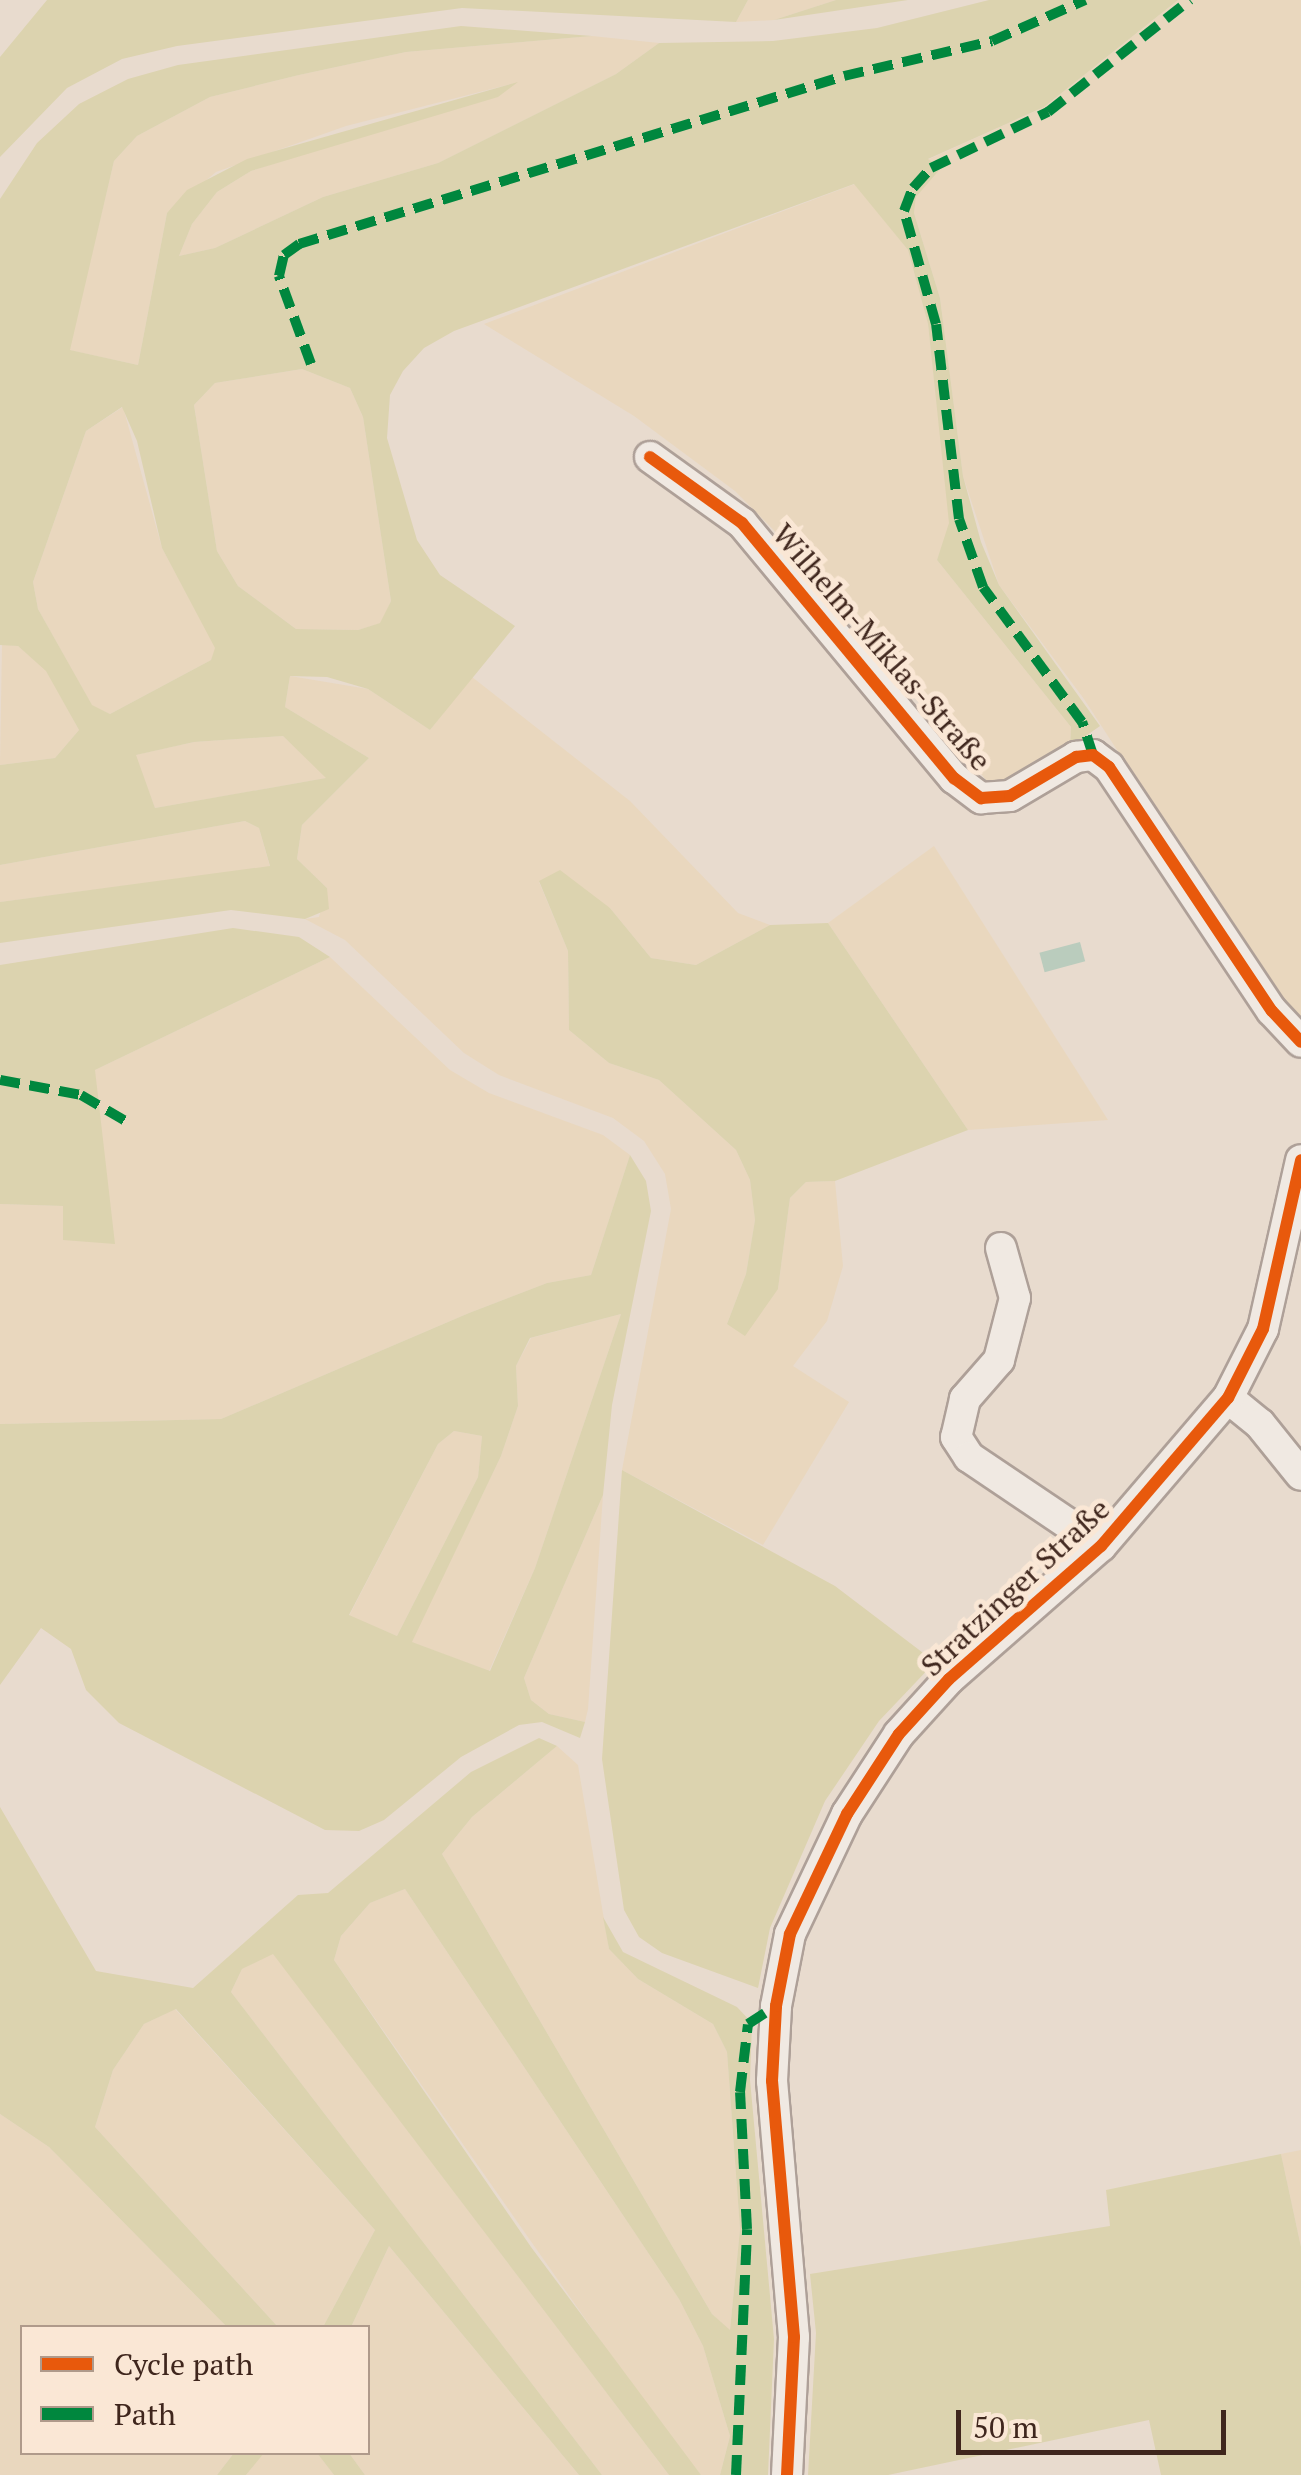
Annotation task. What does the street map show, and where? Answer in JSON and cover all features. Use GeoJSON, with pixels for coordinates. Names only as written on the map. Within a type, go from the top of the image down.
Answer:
{"type":"FeatureCollection","features":[{"type":"Feature","properties":{"kind":"street","name":"Wilhelm-Miklas-Straße"},"geometry":{"type":"LineString","coordinates":[[650,457],[742,523],[794,577],[954,778],[981,798],[1010,796],[1076,758],[1093,754],[1110,767],[1272,1011],[1301,1042]]}},
{"type":"Feature","properties":{"kind":"street","name":"Stratzinger Straße"},"geometry":{"type":"LineString","coordinates":[[787,2475],[794,2337],[772,2081],[776,2006],[790,1934],[847,1814],[899,1734],[950,1679],[1101,1546],[1228,1398],[1263,1329],[1301,1160]]}},
{"type":"Feature","properties":{"kind":"street"},"geometry":{"type":"LineString","coordinates":[[1001,1248],[1015,1298],[999,1360],[965,1399],[956,1438],[968,1457],[1101,1546]]}},
{"type":"Feature","properties":{"kind":"street"},"geometry":{"type":"LineString","coordinates":[[1228,1398],[1260,1424],[1301,1476]]}},
{"type":"Feature","properties":{"kind":"shaded area"},"geometry":{"type":"Polygon","coordinates":[[[47,0],[748,0],[736,22],[462,8],[177,46],[122,59],[67,88],[0,157],[0,57],[47,0]]]}},
{"type":"Feature","properties":{"kind":"shaded area"},"geometry":{"type":"Polygon","coordinates":[[[748,0],[836,0],[774,20],[736,22],[748,0]]]}},
{"type":"Feature","properties":{"kind":"shaded area"},"geometry":{"type":"Polygon","coordinates":[[[836,0],[908,0],[774,20],[836,0]]]}},
{"type":"Feature","properties":{"kind":"shaded area"},"geometry":{"type":"Polygon","coordinates":[[[989,0],[1178,0],[1044,107],[928,159],[941,168],[916,197],[914,213],[940,298],[963,476],[981,542],[999,585],[1100,726],[1070,747],[1071,727],[937,560],[949,523],[928,324],[908,250],[854,184],[454,331],[424,348],[403,371],[390,395],[387,438],[417,540],[440,575],[515,626],[430,730],[368,689],[327,677],[290,676],[285,707],[369,758],[302,825],[297,859],[327,888],[329,909],[305,919],[231,910],[0,943],[0,902],[270,866],[259,828],[245,821],[0,865],[0,765],[55,758],[79,730],[46,671],[18,646],[0,645],[0,199],[37,143],[79,104],[128,79],[178,65],[461,26],[592,36],[406,52],[299,75],[210,97],[137,136],[114,161],[70,350],[138,365],[167,213],[187,190],[247,159],[518,82],[498,97],[251,171],[217,192],[192,224],[179,256],[215,248],[323,197],[438,163],[616,74],[659,43],[773,41],[877,28],[989,0]],[[302,369],[215,383],[194,405],[217,551],[238,586],[296,629],[358,630],[380,623],[391,601],[363,417],[350,388],[302,369]],[[122,407],[86,431],[33,582],[38,609],[92,705],[110,714],[211,660],[215,648],[162,548],[137,441],[122,407]],[[283,736],[194,742],[136,755],[155,808],[326,778],[283,736]]]}},
{"type":"Feature","properties":{"kind":"shaded area"},"geometry":{"type":"Polygon","coordinates":[[[1178,0],[1301,0],[1301,1022],[1281,1003],[1084,699],[999,585],[963,476],[940,298],[914,213],[916,197],[940,168],[927,160],[1044,107],[1178,0]]]}},
{"type":"Feature","properties":{"kind":"shaded area"},"geometry":{"type":"Polygon","coordinates":[[[592,36],[659,43],[616,74],[438,163],[323,197],[215,248],[179,256],[192,224],[217,192],[251,171],[515,83],[346,126],[216,172],[167,213],[138,365],[69,350],[114,161],[137,136],[210,97],[299,75],[406,52],[592,36]]]}},
{"type":"Feature","properties":{"kind":"shaded area"},"geometry":{"type":"Polygon","coordinates":[[[855,184],[908,250],[928,324],[950,523],[937,560],[1071,727],[1070,747],[1004,782],[986,780],[842,599],[735,491],[634,416],[484,324],[855,184]]]}},
{"type":"Feature","properties":{"kind":"shaded area"},"geometry":{"type":"Polygon","coordinates":[[[302,369],[350,388],[363,417],[391,601],[381,623],[358,630],[296,629],[238,586],[217,551],[194,405],[215,383],[302,369]]]}},
{"type":"Feature","properties":{"kind":"shaded area"},"geometry":{"type":"Polygon","coordinates":[[[123,407],[162,548],[216,648],[211,660],[110,714],[92,706],[38,609],[33,582],[86,431],[123,407]]]}},
{"type":"Feature","properties":{"kind":"shaded area"},"geometry":{"type":"Polygon","coordinates":[[[2,644],[18,646],[47,671],[79,730],[55,758],[0,765],[2,644]]]}},
{"type":"Feature","properties":{"kind":"shaded area"},"geometry":{"type":"Polygon","coordinates":[[[290,676],[368,689],[430,730],[472,677],[630,801],[738,913],[770,925],[696,965],[651,958],[610,908],[539,882],[568,951],[569,1030],[609,1063],[659,1080],[736,1150],[750,1180],[755,1220],[746,1274],[727,1324],[778,1289],[790,1198],[806,1182],[835,1181],[843,1266],[827,1321],[793,1366],[849,1402],[763,1545],[622,1470],[671,1209],[665,1174],[644,1141],[613,1118],[499,1075],[464,1053],[345,940],[305,919],[319,917],[327,888],[297,859],[302,825],[369,758],[285,707],[290,676]]]}},
{"type":"Feature","properties":{"kind":"shaded area"},"geometry":{"type":"Polygon","coordinates":[[[283,736],[327,778],[155,808],[135,755],[194,742],[283,736]]]}},
{"type":"Feature","properties":{"kind":"shaded area"},"geometry":{"type":"Polygon","coordinates":[[[245,821],[259,828],[270,867],[0,902],[0,865],[245,821]]]}},
{"type":"Feature","properties":{"kind":"shaded area"},"geometry":{"type":"Polygon","coordinates":[[[934,846],[1108,1120],[968,1130],[828,923],[934,846]]]}},
{"type":"Feature","properties":{"kind":"shaded area"},"geometry":{"type":"Polygon","coordinates":[[[560,870],[610,908],[651,958],[696,965],[770,925],[828,923],[968,1130],[835,1181],[806,1182],[790,1198],[778,1289],[745,1336],[727,1324],[746,1274],[755,1220],[750,1180],[736,1150],[659,1080],[609,1063],[569,1030],[568,951],[539,881],[560,870]]]}},
{"type":"Feature","properties":{"kind":"shaded area"},"geometry":{"type":"Polygon","coordinates":[[[233,928],[299,937],[330,957],[95,1070],[115,1244],[63,1240],[63,1206],[0,1204],[0,965],[233,928]]]}},
{"type":"Feature","properties":{"kind":"shaded area"},"geometry":{"type":"Polygon","coordinates":[[[1080,942],[1085,961],[1045,972],[1039,953],[1080,942]]]}},
{"type":"Feature","properties":{"kind":"shaded area"},"geometry":{"type":"Polygon","coordinates":[[[330,957],[450,1070],[489,1093],[603,1135],[630,1155],[591,1275],[547,1283],[469,1313],[221,1419],[0,1424],[0,1204],[63,1206],[95,1070],[330,957]]]}},
{"type":"Feature","properties":{"kind":"shaded area"},"geometry":{"type":"Polygon","coordinates":[[[630,1155],[646,1181],[651,1211],[612,1405],[603,1495],[524,1678],[531,1700],[549,1714],[585,1722],[580,1738],[542,1722],[519,1725],[461,1757],[384,1820],[359,1831],[325,1830],[119,1723],[86,1690],[71,1649],[41,1628],[0,1685],[0,1424],[221,1419],[469,1313],[547,1283],[591,1275],[630,1155]],[[621,1314],[530,1338],[516,1366],[518,1406],[501,1456],[412,1642],[490,1671],[535,1568],[621,1314]],[[454,1431],[438,1444],[349,1615],[397,1636],[478,1477],[482,1436],[454,1431]]]}},
{"type":"Feature","properties":{"kind":"shaded area"},"geometry":{"type":"Polygon","coordinates":[[[621,1314],[535,1568],[489,1671],[411,1642],[501,1456],[518,1406],[516,1366],[531,1338],[621,1314]]]}},
{"type":"Feature","properties":{"kind":"shaded area"},"geometry":{"type":"Polygon","coordinates":[[[454,1431],[482,1436],[478,1477],[397,1636],[349,1616],[438,1444],[454,1431]]]}},
{"type":"Feature","properties":{"kind":"shaded area"},"geometry":{"type":"Polygon","coordinates":[[[622,1470],[835,1586],[935,1662],[879,1721],[825,1801],[770,1928],[758,1988],[662,1953],[639,1937],[624,1910],[602,1759],[622,1470]]]}},
{"type":"Feature","properties":{"kind":"shaded area"},"geometry":{"type":"Polygon","coordinates":[[[603,1495],[585,1722],[549,1714],[531,1700],[524,1678],[603,1495]]]}},
{"type":"Feature","properties":{"kind":"shaded area"},"geometry":{"type":"Polygon","coordinates":[[[539,1738],[557,1746],[472,1817],[442,1854],[712,2314],[730,2330],[740,2229],[727,2052],[713,2024],[638,1979],[609,1949],[603,1917],[623,1952],[737,2007],[752,2023],[750,2080],[774,2339],[768,2475],[720,2475],[730,2436],[703,2346],[679,2299],[405,1889],[370,1903],[341,1936],[334,1960],[531,2247],[701,2475],[669,2475],[273,1954],[242,1969],[231,1992],[602,2475],[579,2475],[389,2246],[352,2325],[324,2325],[375,2230],[176,2009],[144,2024],[113,2070],[95,2127],[276,2325],[225,2325],[49,2147],[0,2114],[0,1807],[96,1971],[193,1988],[298,1895],[328,1893],[471,1772],[539,1738]]]}},
{"type":"Feature","properties":{"kind":"shaded area"},"geometry":{"type":"Polygon","coordinates":[[[557,1746],[578,1765],[609,1949],[638,1979],[713,2024],[727,2052],[740,2229],[730,2331],[712,2314],[442,1854],[472,1817],[557,1746]]]}},
{"type":"Feature","properties":{"kind":"shaded area"},"geometry":{"type":"Polygon","coordinates":[[[405,1889],[679,2299],[703,2346],[730,2436],[720,2475],[701,2475],[654,2417],[334,1960],[341,1936],[370,1903],[405,1889]]]}},
{"type":"Feature","properties":{"kind":"shaded area"},"geometry":{"type":"Polygon","coordinates":[[[273,1953],[669,2475],[602,2475],[231,1992],[242,1969],[273,1953]]]}},
{"type":"Feature","properties":{"kind":"shaded area"},"geometry":{"type":"Polygon","coordinates":[[[175,2009],[375,2230],[324,2325],[276,2325],[95,2127],[113,2070],[144,2024],[175,2009]]]}},
{"type":"Feature","properties":{"kind":"shaded area"},"geometry":{"type":"Polygon","coordinates":[[[0,2114],[49,2147],[225,2325],[20,2325],[20,2455],[232,2455],[217,2475],[0,2475],[0,2114]]]}},
{"type":"Feature","properties":{"kind":"shaded area"},"geometry":{"type":"Polygon","coordinates":[[[1301,2150],[1301,2247],[1281,2154],[1301,2150]]]}},
{"type":"Feature","properties":{"kind":"shaded area"},"geometry":{"type":"Polygon","coordinates":[[[1281,2154],[1301,2247],[1301,2475],[1161,2475],[1149,2420],[888,2475],[808,2475],[816,2333],[810,2274],[1110,2226],[1106,2190],[1281,2154]]]}},
{"type":"Feature","properties":{"kind":"shaded area"},"geometry":{"type":"Polygon","coordinates":[[[389,2246],[579,2475],[365,2475],[350,2455],[370,2455],[370,2325],[352,2325],[389,2246]]]}},
{"type":"Feature","properties":{"kind":"shaded area"},"geometry":{"type":"Polygon","coordinates":[[[232,2455],[262,2455],[246,2475],[217,2475],[232,2455]]]}},
{"type":"Feature","properties":{"kind":"shaded area"},"geometry":{"type":"Polygon","coordinates":[[[262,2455],[319,2455],[334,2475],[246,2475],[262,2455]]]}},
{"type":"Feature","properties":{"kind":"shaded area"},"geometry":{"type":"Polygon","coordinates":[[[319,2455],[350,2455],[365,2475],[334,2475],[319,2455]]]}},
{"type":"Feature","properties":{"kind":"marked path"},"geometry":{"type":"LineString","coordinates":[[311,364],[279,276],[284,255],[299,244],[844,76],[992,41],[1085,0]]}},
{"type":"Feature","properties":{"kind":"marked path"},"geometry":{"type":"LineString","coordinates":[[1093,755],[1082,722],[983,587],[959,519],[936,324],[904,211],[913,188],[931,168],[1048,112],[1190,0]]}},
{"type":"Feature","properties":{"kind":"marked path"},"geometry":{"type":"LineString","coordinates":[[0,1080],[81,1095],[129,1123]]}},
{"type":"Feature","properties":{"kind":"marked path"},"geometry":{"type":"LineString","coordinates":[[736,2475],[747,2229],[740,2092],[748,2024],[776,2006]]}},
{"type":"Feature","properties":{"kind":"cycle path"},"geometry":{"type":"LineString","coordinates":[[650,457],[742,523],[954,778],[981,798],[1010,796],[1076,757],[1093,755],[1109,767],[1272,1011],[1301,1042]]}},
{"type":"Feature","properties":{"kind":"cycle path"},"geometry":{"type":"LineString","coordinates":[[787,2475],[794,2337],[772,2081],[776,2006],[790,1934],[847,1814],[899,1734],[949,1679],[1101,1546],[1228,1398],[1263,1329],[1301,1160]]}}]}
